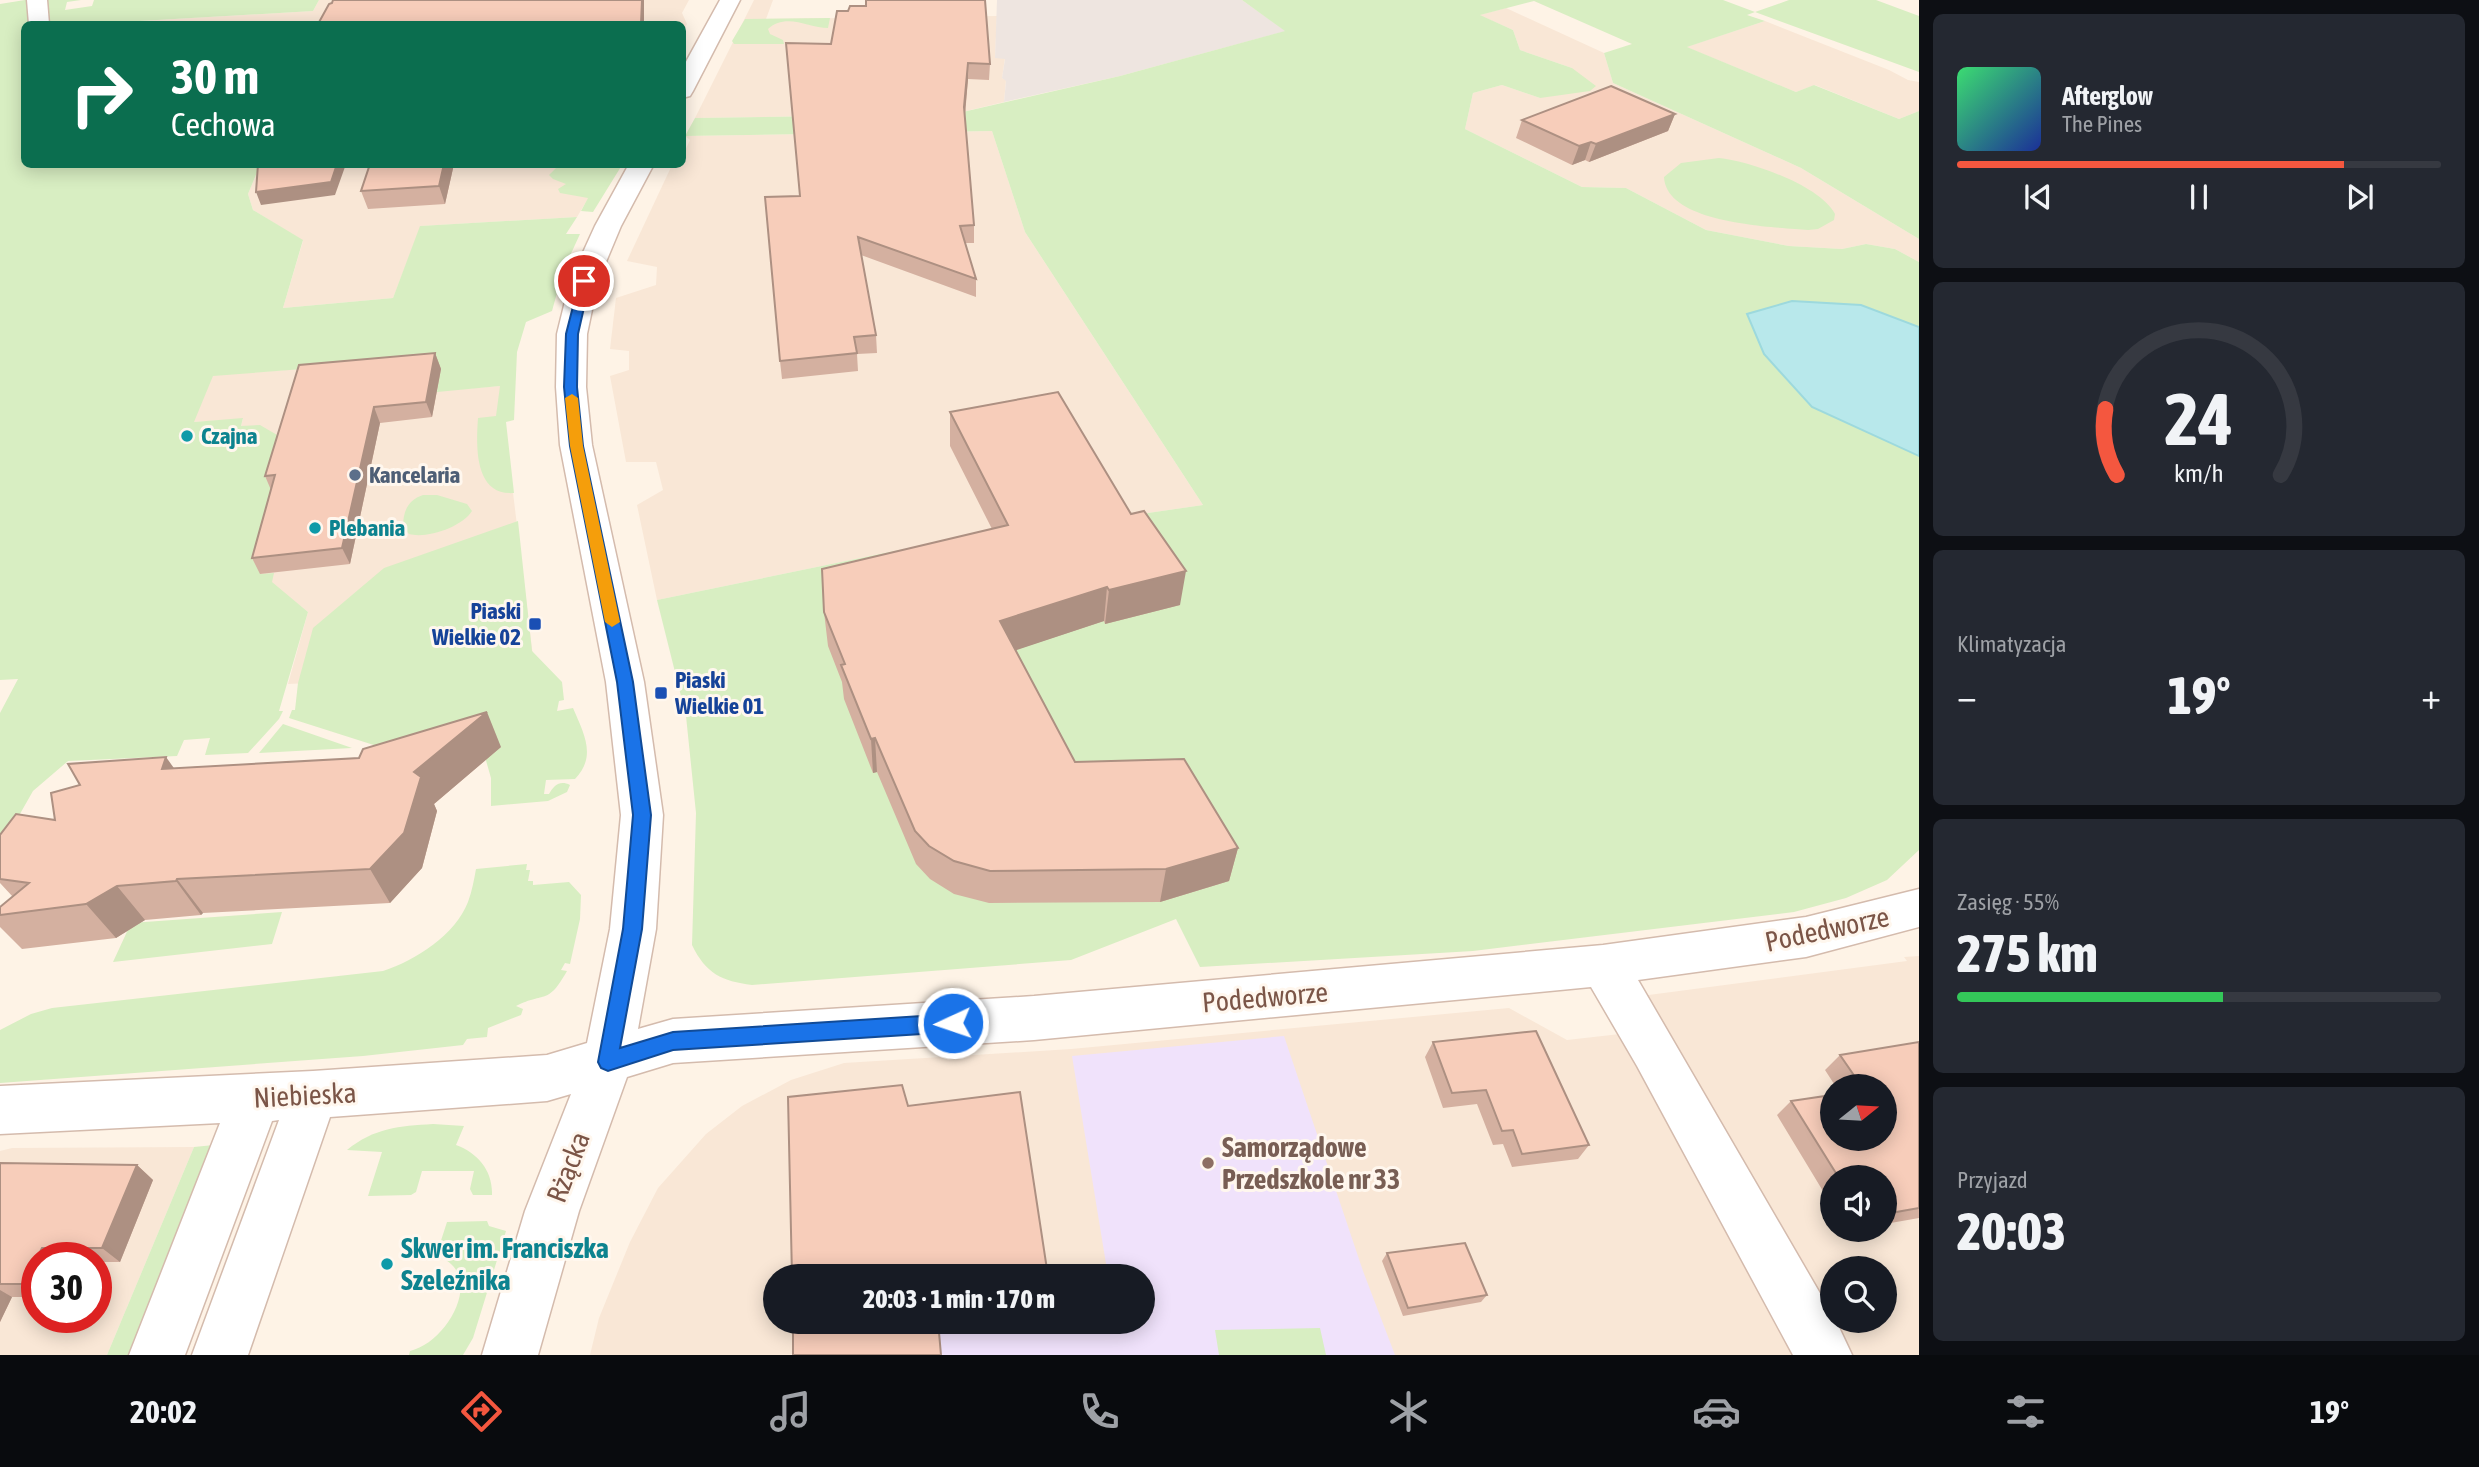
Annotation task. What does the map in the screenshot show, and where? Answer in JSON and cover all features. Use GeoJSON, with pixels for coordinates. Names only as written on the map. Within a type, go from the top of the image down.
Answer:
{"type":"FeatureCollection","features":[{"type":"Feature","properties":{"kind":"street"},"geometry":{"type":"LineString","coordinates":[[37,0],[39,21]]}},
{"type":"Feature","properties":{"kind":"street"},"geometry":{"type":"LineString","coordinates":[[686,83],[730,0]]}},
{"type":"Feature","properties":{"kind":"street","name":"Rżącka"},"geometry":{"type":"LineString","coordinates":[[510,1355],[552,1211],[608,1062],[633,929],[642,815],[625,682],[576,446],[571,387],[572,334],[592,258],[640,168]]}},
{"type":"Feature","properties":{"kind":"street","name":"Podedworze"},"geometry":{"type":"LineString","coordinates":[[608,1062],[673,1041],[1034,1018],[1603,965],[1806,937],[1919,909]]}},
{"type":"Feature","properties":{"kind":"street"},"geometry":{"type":"LineString","coordinates":[[1603,965],[1654,1050],[1824,1355]]}},
{"type":"Feature","properties":{"kind":"street","name":"Niebieska"},"geometry":{"type":"LineString","coordinates":[[0,1110],[313,1095],[547,1078],[608,1062]]}},
{"type":"Feature","properties":{"kind":"street"},"geometry":{"type":"LineString","coordinates":[[220,1355],[313,1095]]}},
{"type":"Feature","properties":{"kind":"street"},"geometry":{"type":"LineString","coordinates":[[157,1355],[255,1098]]}},
{"type":"Feature","properties":{"kind":"shaded area"},"geometry":{"type":"Polygon","coordinates":[[[319,0],[689,0],[682,13],[686,21],[140,21],[313,11],[319,0]]]}},
{"type":"Feature","properties":{"kind":"shaded area"},"geometry":{"type":"Polygon","coordinates":[[[754,0],[773,0],[766,19],[997,16],[995,57],[1005,58],[1002,78],[1006,80],[1004,102],[954,114],[695,118],[754,0]]]}},
{"type":"Feature","properties":{"kind":"shaded area"},"geometry":{"type":"Polygon","coordinates":[[[997,0],[1242,0],[1286,31],[1120,76],[1004,102],[1006,81],[1002,78],[1005,59],[995,58],[997,0]]]}},
{"type":"Feature","properties":{"kind":"shaded area"},"geometry":{"type":"Polygon","coordinates":[[[1506,8],[1604,53],[1613,83],[1801,168],[1919,239],[1919,262],[1895,249],[1866,244],[1842,249],[1789,246],[1706,230],[1626,188],[1582,187],[1465,129],[1473,93],[1502,85],[1540,98],[1572,68],[1520,50],[1513,30],[1479,15],[1506,8]]]}},
{"type":"Feature","properties":{"kind":"shaded area"},"geometry":{"type":"Polygon","coordinates":[[[1765,21],[1908,80],[1919,82],[1919,111],[1899,119],[1815,85],[1796,92],[1686,47],[1765,21]]]}},
{"type":"Feature","properties":{"kind":"shaded area"},"geometry":{"type":"Polygon","coordinates":[[[992,131],[1025,232],[1203,505],[914,547],[657,600],[637,505],[663,490],[656,462],[626,462],[610,376],[629,370],[629,351],[610,349],[616,298],[656,285],[657,267],[627,261],[671,168],[686,168],[686,149],[690,140],[686,136],[992,131]]]}},
{"type":"Feature","properties":{"kind":"shaded area"},"geometry":{"type":"Polygon","coordinates":[[[259,168],[606,168],[577,217],[421,226],[393,298],[283,308],[303,241],[253,210],[248,194],[259,168]]]}},
{"type":"Feature","properties":{"kind":"shaded area"},"geometry":{"type":"Polygon","coordinates":[[[329,367],[437,391],[500,386],[535,673],[288,684],[308,612],[260,574],[241,426],[243,419],[193,422],[213,375],[329,367]]]}},
{"type":"Feature","properties":{"kind":"shaded area"},"geometry":{"type":"Polygon","coordinates":[[[1919,956],[1919,1355],[1851,1355],[1838,1333],[1897,1333],[1897,1256],[1820,1256],[1820,1302],[1641,996],[1907,961],[1904,957],[1919,956]]]}},
{"type":"Feature","properties":{"kind":"shaded area"},"geometry":{"type":"Polygon","coordinates":[[[1509,1008],[1567,1040],[1620,1034],[1799,1355],[590,1355],[599,1318],[630,1242],[658,1188],[706,1134],[742,1106],[791,1080],[844,1063],[1071,1049],[1509,1008]]]}},
{"type":"Feature","properties":{"kind":"shaded area","name":"Samorządowe Przedszkole nr 33"},"geometry":{"type":"Polygon","coordinates":[[[1284,1036],[1363,1271],[1395,1355],[799,1355],[798,1334],[1155,1334],[1155,1264],[1106,1264],[1072,1056],[1284,1036]]]}},
{"type":"Feature","properties":{"kind":"shaded area"},"geometry":{"type":"Polygon","coordinates":[[[194,1147],[107,1355],[0,1355],[0,1151],[12,1148],[194,1147]]]}},
{"type":"Feature","properties":{"kind":"green space"},"geometry":{"type":"Polygon","coordinates":[[[30,0],[30,21],[21,21],[21,168],[259,168],[248,194],[253,210],[303,240],[283,308],[393,298],[420,226],[577,217],[566,234],[580,234],[563,271],[552,311],[526,322],[517,352],[514,420],[506,422],[514,493],[501,492],[491,486],[480,467],[478,455],[478,418],[496,416],[500,386],[437,392],[440,369],[329,367],[213,376],[194,422],[243,418],[241,426],[260,425],[284,439],[260,574],[274,573],[272,582],[308,612],[279,711],[283,711],[248,753],[205,755],[210,738],[184,740],[177,756],[68,761],[33,791],[0,849],[0,713],[18,679],[0,680],[0,4],[30,0]]]}},
{"type":"Feature","properties":{"kind":"green space"},"geometry":{"type":"Polygon","coordinates":[[[43,0],[81,0],[67,2],[65,10],[92,6],[94,0],[319,0],[313,11],[140,21],[45,21],[43,0]]]}},
{"type":"Feature","properties":{"kind":"green space"},"geometry":{"type":"Polygon","coordinates":[[[1242,0],[1723,0],[1755,12],[1747,15],[1765,21],[1687,47],[1796,92],[1814,85],[1899,119],[1919,111],[1919,239],[1801,168],[1613,83],[1604,53],[1632,44],[1534,1],[1480,15],[1513,30],[1520,50],[1572,68],[1596,86],[1590,91],[1540,98],[1502,85],[1473,93],[1465,129],[1582,187],[1626,188],[1706,230],[1789,246],[1842,249],[1866,244],[1895,249],[1919,262],[1919,327],[1861,305],[1812,407],[1919,456],[1919,850],[1887,880],[1846,898],[1794,912],[1473,951],[1200,967],[1176,919],[1071,960],[752,985],[716,974],[703,963],[692,945],[696,813],[686,716],[657,600],[914,547],[1203,505],[1025,232],[992,131],[686,136],[695,118],[954,114],[1120,76],[1285,31],[1242,0]]]}},
{"type":"Feature","properties":{"kind":"green space"},"geometry":{"type":"Polygon","coordinates":[[[1789,0],[1876,0],[1919,16],[1919,72],[1755,12],[1789,0]]]}},
{"type":"Feature","properties":{"kind":"green space"},"geometry":{"type":"Polygon","coordinates":[[[830,18],[828,28],[790,21],[775,24],[768,29],[770,34],[783,40],[784,44],[734,44],[732,41],[745,19],[830,18]]]}},
{"type":"Feature","properties":{"kind":"green space"},"geometry":{"type":"Polygon","coordinates":[[[1719,158],[1765,169],[1800,184],[1827,203],[1835,214],[1834,220],[1818,229],[1808,230],[1748,224],[1701,214],[1682,205],[1669,193],[1664,177],[1681,163],[1719,158]]]}},
{"type":"Feature","properties":{"kind":"green space"},"geometry":{"type":"Polygon","coordinates":[[[556,168],[620,168],[593,212],[581,211],[588,198],[560,193],[558,189],[566,184],[549,175],[556,168]]]}},
{"type":"Feature","properties":{"kind":"green space"},"geometry":{"type":"Polygon","coordinates":[[[423,495],[437,495],[467,504],[472,511],[460,522],[444,530],[425,535],[409,534],[403,527],[405,511],[410,503],[423,495]]]}},
{"type":"Feature","properties":{"kind":"green space"},"geometry":{"type":"Polygon","coordinates":[[[518,521],[532,651],[562,682],[564,700],[559,701],[557,711],[573,708],[586,745],[586,762],[575,779],[546,780],[544,794],[549,794],[560,783],[570,785],[567,792],[548,801],[491,806],[491,778],[485,757],[380,747],[289,718],[292,710],[295,710],[298,683],[313,628],[384,568],[518,521]]]}},
{"type":"Feature","properties":{"kind":"green space"},"geometry":{"type":"Polygon","coordinates":[[[283,724],[352,748],[259,753],[283,724]]]}},
{"type":"Feature","properties":{"kind":"green space"},"geometry":{"type":"Polygon","coordinates":[[[527,864],[526,870],[530,870],[528,881],[533,881],[533,885],[569,882],[581,895],[580,919],[570,964],[565,963],[561,970],[567,971],[555,989],[545,996],[516,1006],[523,1009],[521,1015],[488,1028],[487,1037],[467,1039],[463,1045],[363,1056],[0,1083],[0,1030],[31,1014],[52,1008],[383,971],[421,953],[454,925],[468,902],[476,869],[527,864]]]}},
{"type":"Feature","properties":{"kind":"green space"},"geometry":{"type":"Polygon","coordinates":[[[282,912],[272,944],[113,962],[131,923],[282,912]]]}},
{"type":"Feature","properties":{"kind":"green space"},"geometry":{"type":"Polygon","coordinates":[[[433,1124],[464,1126],[456,1145],[464,1148],[483,1164],[490,1178],[492,1195],[473,1195],[470,1189],[474,1171],[422,1171],[416,1192],[411,1195],[368,1196],[382,1152],[347,1150],[377,1133],[433,1124]]]}},
{"type":"Feature","properties":{"kind":"green space"},"geometry":{"type":"Polygon","coordinates":[[[214,1145],[128,1355],[107,1355],[194,1147],[214,1145]]]}},
{"type":"Feature","properties":{"kind":"green space"},"geometry":{"type":"Polygon","coordinates":[[[487,1221],[489,1226],[506,1231],[473,1338],[463,1355],[409,1355],[410,1351],[424,1345],[438,1334],[457,1306],[459,1276],[451,1264],[436,1256],[447,1222],[487,1221]]]}},
{"type":"Feature","properties":{"kind":"green space"},"geometry":{"type":"Polygon","coordinates":[[[1320,1328],[1326,1355],[1219,1355],[1215,1330],[1320,1328]]]}},
{"type":"Feature","properties":{"kind":"water"},"geometry":{"type":"Polygon","coordinates":[[[1792,301],[1861,305],[1919,327],[1919,456],[1812,407],[1764,354],[1747,314],[1792,301]]]}},
{"type":"Feature","properties":{"kind":"building"},"geometry":{"type":"Polygon","coordinates":[[[333,0],[642,0],[641,21],[320,21],[333,0]]]}},
{"type":"Feature","properties":{"kind":"building"},"geometry":{"type":"Polygon","coordinates":[[[866,0],[985,0],[990,64],[968,63],[964,107],[974,225],[960,226],[976,279],[858,237],[876,335],[854,337],[857,353],[780,361],[765,197],[800,196],[786,43],[831,44],[837,11],[848,11],[850,6],[866,6],[866,0]]]}},
{"type":"Feature","properties":{"kind":"building"},"geometry":{"type":"Polygon","coordinates":[[[1611,86],[1675,114],[1596,144],[1591,142],[1579,146],[1522,120],[1611,86]]]}},
{"type":"Feature","properties":{"kind":"building"},"geometry":{"type":"Polygon","coordinates":[[[258,168],[336,168],[331,182],[256,192],[258,168]]]}},
{"type":"Feature","properties":{"kind":"building"},"geometry":{"type":"Polygon","coordinates":[[[369,168],[443,168],[439,186],[361,191],[369,168]]]}},
{"type":"Feature","properties":{"kind":"building"},"geometry":{"type":"Polygon","coordinates":[[[435,353],[426,402],[374,407],[342,548],[252,558],[275,475],[265,476],[299,365],[435,353]]]}},
{"type":"Feature","properties":{"kind":"building"},"geometry":{"type":"Polygon","coordinates":[[[1058,392],[1131,514],[1144,511],[1186,571],[1109,590],[1107,587],[1000,621],[1075,762],[1184,759],[1238,848],[1166,869],[990,871],[954,861],[929,846],[915,831],[875,738],[871,739],[841,665],[845,664],[824,612],[822,569],[1008,525],[950,412],[1058,392]]]}},
{"type":"Feature","properties":{"kind":"building"},"geometry":{"type":"Polygon","coordinates":[[[487,712],[414,772],[421,777],[404,833],[370,869],[177,879],[117,886],[86,904],[0,915],[0,907],[29,883],[0,879],[0,835],[16,814],[55,820],[51,793],[80,785],[68,764],[166,757],[162,769],[359,758],[363,749],[487,712]]]}},
{"type":"Feature","properties":{"kind":"building"},"geometry":{"type":"Polygon","coordinates":[[[1536,1031],[1589,1145],[1522,1154],[1513,1130],[1502,1131],[1486,1090],[1452,1093],[1433,1042],[1536,1031]]]}},
{"type":"Feature","properties":{"kind":"building"},"geometry":{"type":"Polygon","coordinates":[[[1919,1042],[1919,1208],[1897,1212],[1897,1165],[1831,1165],[1823,1152],[1897,1152],[1897,1074],[1853,1074],[1840,1055],[1919,1042]]]}},
{"type":"Feature","properties":{"kind":"building"},"geometry":{"type":"Polygon","coordinates":[[[902,1085],[908,1106],[1020,1092],[1046,1264],[792,1264],[788,1097],[902,1085]]]}},
{"type":"Feature","properties":{"kind":"building"},"geometry":{"type":"Polygon","coordinates":[[[1820,1097],[1820,1148],[1791,1101],[1820,1097]]]}},
{"type":"Feature","properties":{"kind":"building"},"geometry":{"type":"Polygon","coordinates":[[[0,1163],[137,1165],[105,1242],[21,1242],[21,1284],[0,1284],[0,1163]]]}},
{"type":"Feature","properties":{"kind":"building"},"geometry":{"type":"Polygon","coordinates":[[[1465,1243],[1487,1295],[1408,1308],[1387,1253],[1465,1243]]]}},
{"type":"Feature","properties":{"kind":"building"},"geometry":{"type":"Polygon","coordinates":[[[793,1334],[939,1334],[941,1355],[793,1355],[793,1334]]]}},
{"type":"Feature","properties":{"kind":"slow traffic"},"geometry":{"type":"LineString","coordinates":[[572,398],[576,446],[612,622]]}},
{"type":"Feature","properties":{"kind":"place","name":"Czajna"},"geometry":{"type":"Point","coordinates":[187,436]}},
{"type":"Feature","properties":{"kind":"place","name":"Kancelaria"},"geometry":{"type":"Point","coordinates":[355,475]}},
{"type":"Feature","properties":{"kind":"place","name":"Plebania"},"geometry":{"type":"Point","coordinates":[315,528]}},
{"type":"Feature","properties":{"kind":"place","name":"Piaski Wielkie 02"},"geometry":{"type":"Point","coordinates":[535,624]}},
{"type":"Feature","properties":{"kind":"place","name":"Piaski Wielkie 01"},"geometry":{"type":"Point","coordinates":[661,693]}},
{"type":"Feature","properties":{"kind":"place","name":"Samorządowe Przedszkole nr 33"},"geometry":{"type":"Point","coordinates":[1208,1163]}},
{"type":"Feature","properties":{"kind":"place","name":"Skwer im. Franciszka Szeleźnika"},"geometry":{"type":"Point","coordinates":[387,1264]}},
{"type":"Feature","properties":{"kind":"route"},"geometry":{"type":"LineString","coordinates":[[584,281],[572,334],[571,387],[576,446],[625,682],[642,815],[633,929],[608,1062],[673,1041],[953,1023]]}}]}
